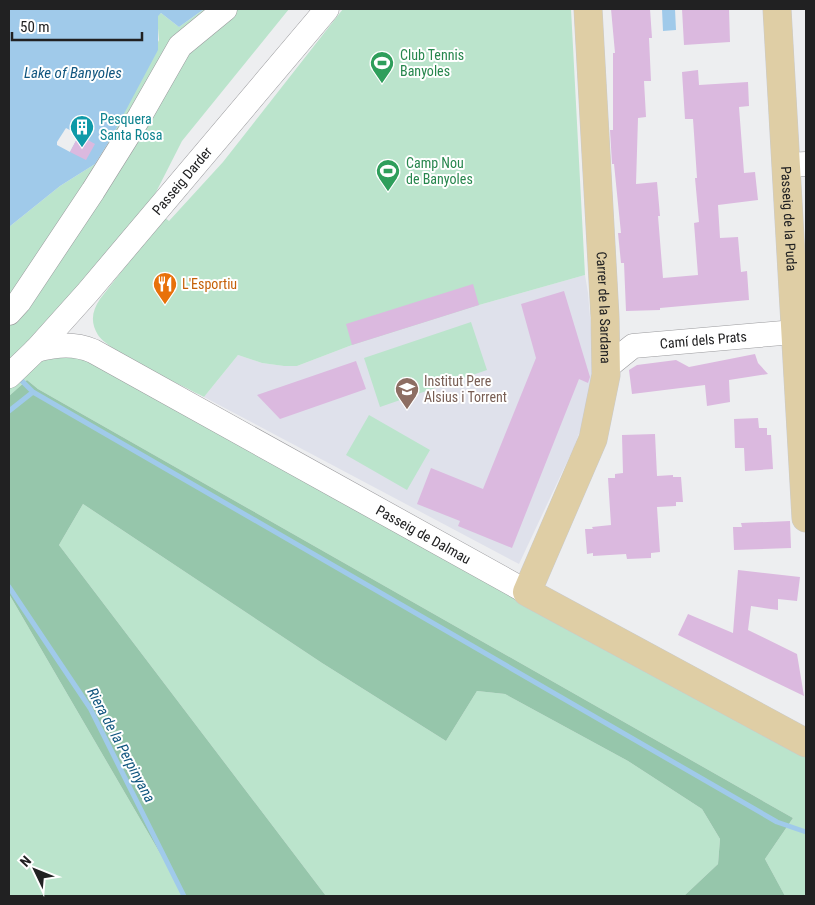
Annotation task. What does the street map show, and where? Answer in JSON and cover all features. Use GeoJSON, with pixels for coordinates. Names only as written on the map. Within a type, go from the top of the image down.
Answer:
{"type":"FeatureCollection","features":[{"type":"Feature","properties":{"kind":"main road","name":"Carrer de la Sardana"},"geometry":{"type":"LineString","coordinates":[[526,592],[593,439],[607,367],[588,9]]}},
{"type":"Feature","properties":{"kind":"main road","name":"Passeig de la Puda"},"geometry":{"type":"LineString","coordinates":[[778,9],[796,164],[806,518]]}},
{"type":"Feature","properties":{"kind":"main road","name":"Passeig de Dalmau"},"geometry":{"type":"LineString","coordinates":[[526,592],[805,741]]}},
{"type":"Feature","properties":{"kind":"street"},"geometry":{"type":"LineString","coordinates":[[9,313],[19,302],[93,191],[140,116],[180,46],[225,9]]}},
{"type":"Feature","properties":{"kind":"street","name":"Passeig Darder"},"geometry":{"type":"LineString","coordinates":[[9,376],[36,350],[80,301],[327,9]]}},
{"type":"Feature","properties":{"kind":"street"},"geometry":{"type":"LineString","coordinates":[[80,301],[78,318],[82,334],[93,351]]}},
{"type":"Feature","properties":{"kind":"street","name":"Camí dels Prats"},"geometry":{"type":"LineString","coordinates":[[607,367],[634,346],[801,331]]}},
{"type":"Feature","properties":{"kind":"street","name":"Passeig de Dalmau"},"geometry":{"type":"LineString","coordinates":[[36,350],[54,346],[79,346],[93,351],[526,592]]}},
{"type":"Feature","properties":{"kind":"shaded area","name":"Institut Pere Alsius i Torrent"},"geometry":{"type":"Polygon","coordinates":[[[585,275],[593,354],[592,385],[583,423],[574,447],[519,564],[204,397],[238,355],[262,363],[297,366],[352,345],[479,305],[585,275]]]}},
{"type":"Feature","properties":{"kind":"green space"},"geometry":{"type":"Polygon","coordinates":[[[204,9],[289,9],[182,141],[152,200],[46,330],[806,752],[806,896],[785,896],[765,859],[793,818],[38,389],[27,380],[9,396],[9,227],[60,186],[95,164],[110,140],[159,40],[157,16],[161,13],[179,27],[204,9]]]}},
{"type":"Feature","properties":{"kind":"green space","name":"Camp Nou de Banyoles"},"geometry":{"type":"Polygon","coordinates":[[[343,9],[571,9],[585,275],[479,305],[352,345],[297,366],[262,363],[238,355],[204,397],[147,368],[105,342],[95,330],[93,317],[95,308],[164,217],[169,221],[223,162],[343,9]]]}},
{"type":"Feature","properties":{"kind":"green space"},"geometry":{"type":"Polygon","coordinates":[[[471,322],[487,370],[380,407],[364,358],[471,322]]]}},
{"type":"Feature","properties":{"kind":"green space"},"geometry":{"type":"Polygon","coordinates":[[[27,380],[38,389],[793,818],[765,859],[785,896],[684,896],[718,864],[720,839],[702,809],[628,761],[505,694],[477,691],[446,741],[322,663],[83,504],[59,545],[326,896],[185,896],[9,594],[9,396],[27,380]]]}},
{"type":"Feature","properties":{"kind":"green space"},"geometry":{"type":"Polygon","coordinates":[[[369,415],[430,450],[407,490],[346,455],[369,415]]]}},
{"type":"Feature","properties":{"kind":"green space"},"geometry":{"type":"Polygon","coordinates":[[[83,504],[322,663],[446,741],[477,691],[505,694],[628,761],[702,809],[720,839],[718,864],[684,896],[326,896],[59,545],[83,504]]]}},
{"type":"Feature","properties":{"kind":"green space"},"geometry":{"type":"Polygon","coordinates":[[[9,594],[185,896],[9,896],[9,594]]]}},
{"type":"Feature","properties":{"kind":"water","name":"Lake of Banyoles"},"geometry":{"type":"Polygon","coordinates":[[[9,9],[204,9],[179,27],[161,13],[158,16],[158,50],[110,140],[95,164],[60,186],[9,227],[9,9]]]}},
{"type":"Feature","properties":{"kind":"water"},"geometry":{"type":"Polygon","coordinates":[[[662,9],[675,9],[676,30],[663,31],[662,9]]]}},
{"type":"Feature","properties":{"kind":"pier"},"geometry":{"type":"Polygon","coordinates":[[[66,128],[79,135],[70,152],[57,145],[66,128]]]}},
{"type":"Feature","properties":{"kind":"building"},"geometry":{"type":"Polygon","coordinates":[[[611,9],[650,9],[652,38],[649,38],[651,81],[644,81],[646,117],[638,118],[636,184],[657,182],[663,278],[698,275],[694,223],[699,222],[693,119],[685,119],[682,72],[698,70],[699,85],[748,82],[749,106],[739,107],[744,173],[755,172],[758,200],[718,205],[720,238],[738,237],[741,272],[747,271],[749,300],[660,308],[660,310],[626,311],[624,263],[621,263],[618,233],[621,233],[614,164],[612,164],[610,130],[613,130],[613,53],[615,53],[611,9]]]}},
{"type":"Feature","properties":{"kind":"building"},"geometry":{"type":"Polygon","coordinates":[[[682,9],[729,9],[730,42],[684,45],[682,9]]]}},
{"type":"Feature","properties":{"kind":"building","name":"Pesquera Santa Rosa"},"geometry":{"type":"Polygon","coordinates":[[[79,135],[95,144],[86,160],[70,152],[79,135]]]}},
{"type":"Feature","properties":{"kind":"building"},"geometry":{"type":"Polygon","coordinates":[[[473,284],[479,305],[352,345],[346,324],[473,284]]]}},
{"type":"Feature","properties":{"kind":"building"},"geometry":{"type":"Polygon","coordinates":[[[564,291],[590,377],[588,383],[579,379],[512,548],[458,526],[460,521],[417,504],[431,468],[483,489],[536,358],[521,304],[564,291]]]}},
{"type":"Feature","properties":{"kind":"building"},"geometry":{"type":"Polygon","coordinates":[[[755,354],[758,363],[768,374],[729,380],[730,402],[707,406],[705,385],[632,394],[629,370],[637,365],[676,360],[689,367],[755,354]]]}},
{"type":"Feature","properties":{"kind":"building"},"geometry":{"type":"Polygon","coordinates":[[[356,361],[366,389],[280,419],[257,395],[356,361]]]}},
{"type":"Feature","properties":{"kind":"building"},"geometry":{"type":"Polygon","coordinates":[[[758,418],[759,428],[767,428],[767,435],[771,435],[773,469],[745,471],[744,448],[735,448],[734,419],[758,418]]]}},
{"type":"Feature","properties":{"kind":"building"},"geometry":{"type":"Polygon","coordinates":[[[655,434],[657,476],[673,475],[673,477],[681,477],[683,502],[676,502],[676,506],[657,507],[660,552],[651,553],[651,558],[627,559],[626,554],[593,556],[593,553],[587,554],[585,529],[611,525],[608,478],[615,478],[615,474],[623,473],[622,435],[655,434]]]}},
{"type":"Feature","properties":{"kind":"building"},"geometry":{"type":"Polygon","coordinates":[[[790,521],[791,548],[734,550],[733,527],[742,527],[741,523],[790,521]]]}},
{"type":"Feature","properties":{"kind":"building"},"geometry":{"type":"Polygon","coordinates":[[[738,570],[800,577],[797,601],[778,599],[778,610],[751,606],[748,630],[797,654],[804,696],[678,635],[688,614],[733,633],[738,570]]]}},
{"type":"Feature","properties":{"kind":"waterway"},"geometry":{"type":"LineString","coordinates":[[22,381],[33,392],[777,822],[806,832]]}},
{"type":"Feature","properties":{"kind":"waterway"},"geometry":{"type":"LineString","coordinates":[[9,411],[33,392]]}},
{"type":"Feature","properties":{"kind":"waterway","name":"Riera de la Perpinyana"},"geometry":{"type":"LineString","coordinates":[[9,587],[90,708],[184,896]]}},
{"type":"Feature","properties":{"kind":"place","name":"Club Tennis Banyoles"},"geometry":{"type":"Point","coordinates":[382,84]}},
{"type":"Feature","properties":{"kind":"place","name":"Pesquera Santa Rosa"},"geometry":{"type":"Point","coordinates":[82,148]}},
{"type":"Feature","properties":{"kind":"place","name":"Camp Nou de Banyoles"},"geometry":{"type":"Point","coordinates":[388,192]}},
{"type":"Feature","properties":{"kind":"place","name":"L'Esportiu"},"geometry":{"type":"Point","coordinates":[165,305]}},
{"type":"Feature","properties":{"kind":"place","name":"Institut Pere Alsius i Torrent"},"geometry":{"type":"Point","coordinates":[407,410]}}]}
